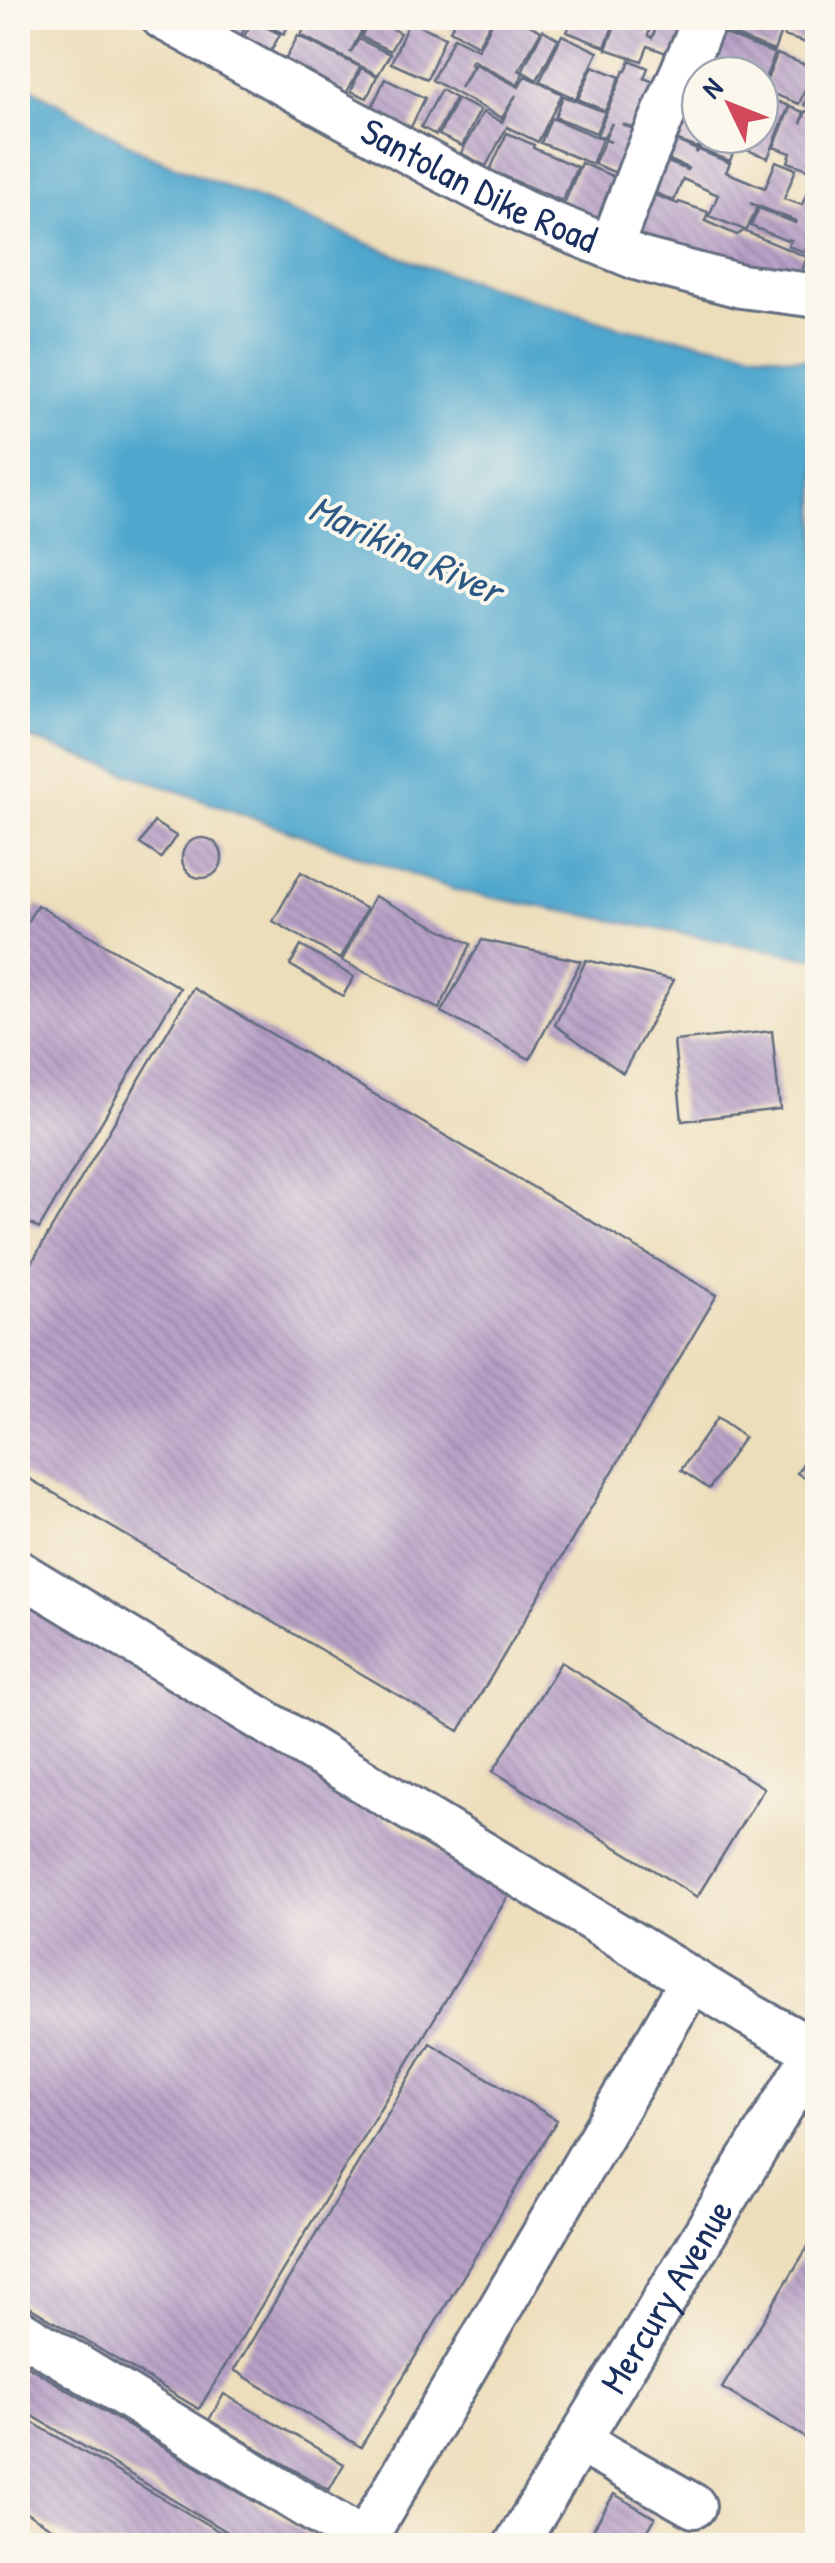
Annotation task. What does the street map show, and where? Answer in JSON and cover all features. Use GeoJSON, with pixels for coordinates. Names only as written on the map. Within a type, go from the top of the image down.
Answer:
{"type":"FeatureCollection","features":[{"type":"Feature","properties":{"kind":"street","name":"Santolan Dike Road"},"geometry":{"type":"LineString","coordinates":[[163,18],[523,212],[639,259],[742,286],[818,296]]}},
{"type":"Feature","properties":{"kind":"street"},"geometry":{"type":"LineString","coordinates":[[615,237],[706,18]]}},
{"type":"Feature","properties":{"kind":"street"},"geometry":{"type":"LineString","coordinates":[[18,1572],[692,1980],[816,2049]]}},
{"type":"Feature","properties":{"kind":"street"},"geometry":{"type":"LineString","coordinates":[[18,2330],[368,2543],[692,1980]]}},
{"type":"Feature","properties":{"kind":"street","name":"Mercury Avenue"},"geometry":{"type":"LineString","coordinates":[[516,2546],[816,2049]]}},
{"type":"Feature","properties":{"kind":"street"},"geometry":{"type":"LineString","coordinates":[[579,2441],[694,2506]]}},
{"type":"Feature","properties":{"kind":"water","name":"Marikina River"},"geometry":{"type":"Polygon","coordinates":[[[18,80],[148,155],[421,265],[623,328],[817,362],[817,959],[458,891],[18,734],[18,80]]]}},
{"type":"Feature","properties":{"kind":"building"},"geometry":{"type":"Polygon","coordinates":[[[197,18],[250,18],[239,39],[197,18]]]}},
{"type":"Feature","properties":{"kind":"building"},"geometry":{"type":"Polygon","coordinates":[[[254,18],[292,18],[284,34],[254,18]]]}},
{"type":"Feature","properties":{"kind":"building"},"geometry":{"type":"Polygon","coordinates":[[[310,18],[335,26],[337,22],[325,18],[368,18],[350,53],[359,39],[390,54],[378,75],[301,35],[310,18]]]}},
{"type":"Feature","properties":{"kind":"building"},"geometry":{"type":"Polygon","coordinates":[[[371,18],[400,33],[390,51],[361,37],[371,18]]]}},
{"type":"Feature","properties":{"kind":"building"},"geometry":{"type":"Polygon","coordinates":[[[457,18],[493,18],[478,45],[450,30],[457,18]]]}},
{"type":"Feature","properties":{"kind":"building"},"geometry":{"type":"Polygon","coordinates":[[[495,18],[515,18],[541,31],[519,70],[523,73],[518,85],[472,60],[460,88],[475,64],[519,87],[525,76],[562,94],[538,142],[507,127],[486,166],[461,153],[483,112],[502,122],[516,95],[502,118],[432,80],[454,37],[478,49],[495,18]]]}},
{"type":"Feature","properties":{"kind":"building"},"geometry":{"type":"Polygon","coordinates":[[[573,18],[616,18],[605,47],[567,32],[573,18]]]}},
{"type":"Feature","properties":{"kind":"building"},"geometry":{"type":"Polygon","coordinates":[[[618,18],[653,18],[648,35],[652,38],[657,25],[662,27],[666,18],[698,18],[680,58],[648,46],[642,61],[606,49],[618,18]]]}},
{"type":"Feature","properties":{"kind":"building"},"geometry":{"type":"Polygon","coordinates":[[[713,18],[786,18],[774,51],[710,26],[713,18]]]}},
{"type":"Feature","properties":{"kind":"building"},"geometry":{"type":"Polygon","coordinates":[[[790,18],[818,18],[818,47],[784,36],[790,18]]]}},
{"type":"Feature","properties":{"kind":"building"},"geometry":{"type":"Polygon","coordinates":[[[253,21],[280,34],[270,53],[242,39],[253,21]]]}},
{"type":"Feature","properties":{"kind":"building"},"geometry":{"type":"Polygon","coordinates":[[[409,21],[445,37],[427,79],[391,63],[409,21]]]}},
{"type":"Feature","properties":{"kind":"building"},"geometry":{"type":"Polygon","coordinates":[[[704,26],[775,54],[775,55],[693,55],[704,26]]]}},
{"type":"Feature","properties":{"kind":"building"},"geometry":{"type":"Polygon","coordinates":[[[543,30],[558,39],[537,80],[522,71],[543,30]]]}},
{"type":"Feature","properties":{"kind":"building"},"geometry":{"type":"Polygon","coordinates":[[[562,35],[598,52],[576,99],[540,81],[562,35]]]}},
{"type":"Feature","properties":{"kind":"building"},"geometry":{"type":"Polygon","coordinates":[[[298,36],[360,67],[346,94],[282,66],[298,36]]]}},
{"type":"Feature","properties":{"kind":"building"},"geometry":{"type":"Polygon","coordinates":[[[780,55],[814,68],[799,104],[780,97],[780,55]]]}},
{"type":"Feature","properties":{"kind":"building"},"geometry":{"type":"Polygon","coordinates":[[[630,60],[648,68],[644,78],[661,85],[643,131],[622,124],[649,136],[631,179],[594,164],[605,140],[611,142],[605,139],[612,123],[603,138],[597,135],[630,60]]]}},
{"type":"Feature","properties":{"kind":"building"},"geometry":{"type":"Polygon","coordinates":[[[593,66],[620,77],[605,111],[578,99],[593,66]]]}},
{"type":"Feature","properties":{"kind":"building"},"geometry":{"type":"Polygon","coordinates":[[[361,68],[377,76],[367,98],[351,91],[361,68]]]}},
{"type":"Feature","properties":{"kind":"building"},"geometry":{"type":"Polygon","coordinates":[[[818,70],[818,110],[804,105],[818,70]]]}},
{"type":"Feature","properties":{"kind":"building"},"geometry":{"type":"Polygon","coordinates":[[[385,79],[425,98],[410,129],[370,111],[385,79]]]}},
{"type":"Feature","properties":{"kind":"building"},"geometry":{"type":"Polygon","coordinates":[[[441,90],[455,98],[436,135],[421,127],[441,90]]]}},
{"type":"Feature","properties":{"kind":"building"},"geometry":{"type":"Polygon","coordinates":[[[563,96],[605,112],[596,133],[555,117],[563,96]]]}},
{"type":"Feature","properties":{"kind":"building"},"geometry":{"type":"Polygon","coordinates":[[[680,97],[680,142],[675,140],[680,142],[680,155],[711,155],[730,163],[726,172],[765,188],[776,161],[796,169],[784,199],[802,205],[814,175],[818,176],[817,251],[807,246],[804,252],[788,246],[791,240],[751,226],[759,208],[796,221],[750,203],[757,207],[746,232],[807,257],[798,282],[622,236],[639,189],[678,204],[708,212],[705,221],[737,235],[745,230],[709,216],[718,195],[683,179],[674,201],[640,186],[653,156],[688,168],[658,155],[680,97]]]}},
{"type":"Feature","properties":{"kind":"building"},"geometry":{"type":"Polygon","coordinates":[[[457,99],[480,110],[462,146],[439,135],[457,99]]]}},
{"type":"Feature","properties":{"kind":"building"},"geometry":{"type":"Polygon","coordinates":[[[780,103],[789,106],[780,128],[780,103]]]}},
{"type":"Feature","properties":{"kind":"building"},"geometry":{"type":"Polygon","coordinates":[[[790,107],[804,112],[801,124],[806,111],[818,115],[818,151],[811,170],[788,162],[791,153],[780,149],[780,132],[790,107]]]}},
{"type":"Feature","properties":{"kind":"building"},"geometry":{"type":"Polygon","coordinates":[[[551,118],[602,139],[592,164],[541,143],[551,118]]]}},
{"type":"Feature","properties":{"kind":"building"},"geometry":{"type":"Polygon","coordinates":[[[507,133],[577,167],[562,201],[490,170],[507,133]]]}},
{"type":"Feature","properties":{"kind":"building"},"geometry":{"type":"Polygon","coordinates":[[[581,163],[634,185],[617,227],[563,206],[581,163]]]}},
{"type":"Feature","properties":{"kind":"building"},"geometry":{"type":"Polygon","coordinates":[[[154,822],[176,836],[161,858],[140,844],[154,822]]]}},
{"type":"Feature","properties":{"kind":"building"},"geometry":{"type":"Polygon","coordinates":[[[202,838],[216,844],[222,858],[216,872],[202,878],[188,872],[182,858],[188,844],[202,838]]]}},
{"type":"Feature","properties":{"kind":"building"},"geometry":{"type":"Polygon","coordinates":[[[301,872],[366,909],[340,959],[273,921],[301,872]]]}},
{"type":"Feature","properties":{"kind":"building"},"geometry":{"type":"Polygon","coordinates":[[[374,896],[471,944],[439,1009],[342,961],[374,896]]]}},
{"type":"Feature","properties":{"kind":"building"},"geometry":{"type":"Polygon","coordinates":[[[37,905],[180,988],[39,1229],[18,1216],[18,938],[37,905]]]}},
{"type":"Feature","properties":{"kind":"building"},"geometry":{"type":"Polygon","coordinates":[[[482,940],[581,961],[530,1059],[441,1012],[482,940]]]}},
{"type":"Feature","properties":{"kind":"building"},"geometry":{"type":"Polygon","coordinates":[[[301,946],[354,977],[343,996],[290,965],[301,946]]]}},
{"type":"Feature","properties":{"kind":"building"},"geometry":{"type":"Polygon","coordinates":[[[586,960],[674,980],[623,1073],[555,1025],[586,960]]]}},
{"type":"Feature","properties":{"kind":"building"},"geometry":{"type":"Polygon","coordinates":[[[193,988],[717,1295],[459,1731],[18,1472],[18,1286],[193,988]]]}},
{"type":"Feature","properties":{"kind":"building"},"geometry":{"type":"Polygon","coordinates":[[[772,1031],[780,1109],[682,1121],[674,1041],[772,1031]]]}},
{"type":"Feature","properties":{"kind":"building"},"geometry":{"type":"Polygon","coordinates":[[[717,1418],[744,1437],[709,1489],[681,1470],[717,1418]]]}},
{"type":"Feature","properties":{"kind":"building"},"geometry":{"type":"Polygon","coordinates":[[[818,1439],[818,1486],[797,1473],[818,1439]]]}},
{"type":"Feature","properties":{"kind":"building"},"geometry":{"type":"Polygon","coordinates":[[[18,1598],[510,1893],[199,2409],[18,2300],[18,1598]]]}},
{"type":"Feature","properties":{"kind":"building"},"geometry":{"type":"Polygon","coordinates":[[[561,1662],[764,1788],[697,1897],[493,1771],[561,1662]]]}},
{"type":"Feature","properties":{"kind":"building"},"geometry":{"type":"Polygon","coordinates":[[[430,2043],[557,2120],[361,2447],[234,2370],[430,2043]]]}},
{"type":"Feature","properties":{"kind":"building"},"geometry":{"type":"Polygon","coordinates":[[[818,2230],[818,2445],[722,2388],[818,2230]]]}},
{"type":"Feature","properties":{"kind":"building"},"geometry":{"type":"Polygon","coordinates":[[[26,2365],[329,2546],[250,2546],[18,2407],[18,2379],[26,2365]]]}},
{"type":"Feature","properties":{"kind":"building"},"geometry":{"type":"Polygon","coordinates":[[[224,2394],[344,2464],[329,2490],[209,2420],[224,2394]]]}},
{"type":"Feature","properties":{"kind":"building"},"geometry":{"type":"Polygon","coordinates":[[[18,2414],[244,2546],[82,2546],[18,2508],[18,2414]]]}},
{"type":"Feature","properties":{"kind":"building"},"geometry":{"type":"Polygon","coordinates":[[[614,2494],[655,2518],[639,2546],[583,2546],[614,2494]]]}}]}
